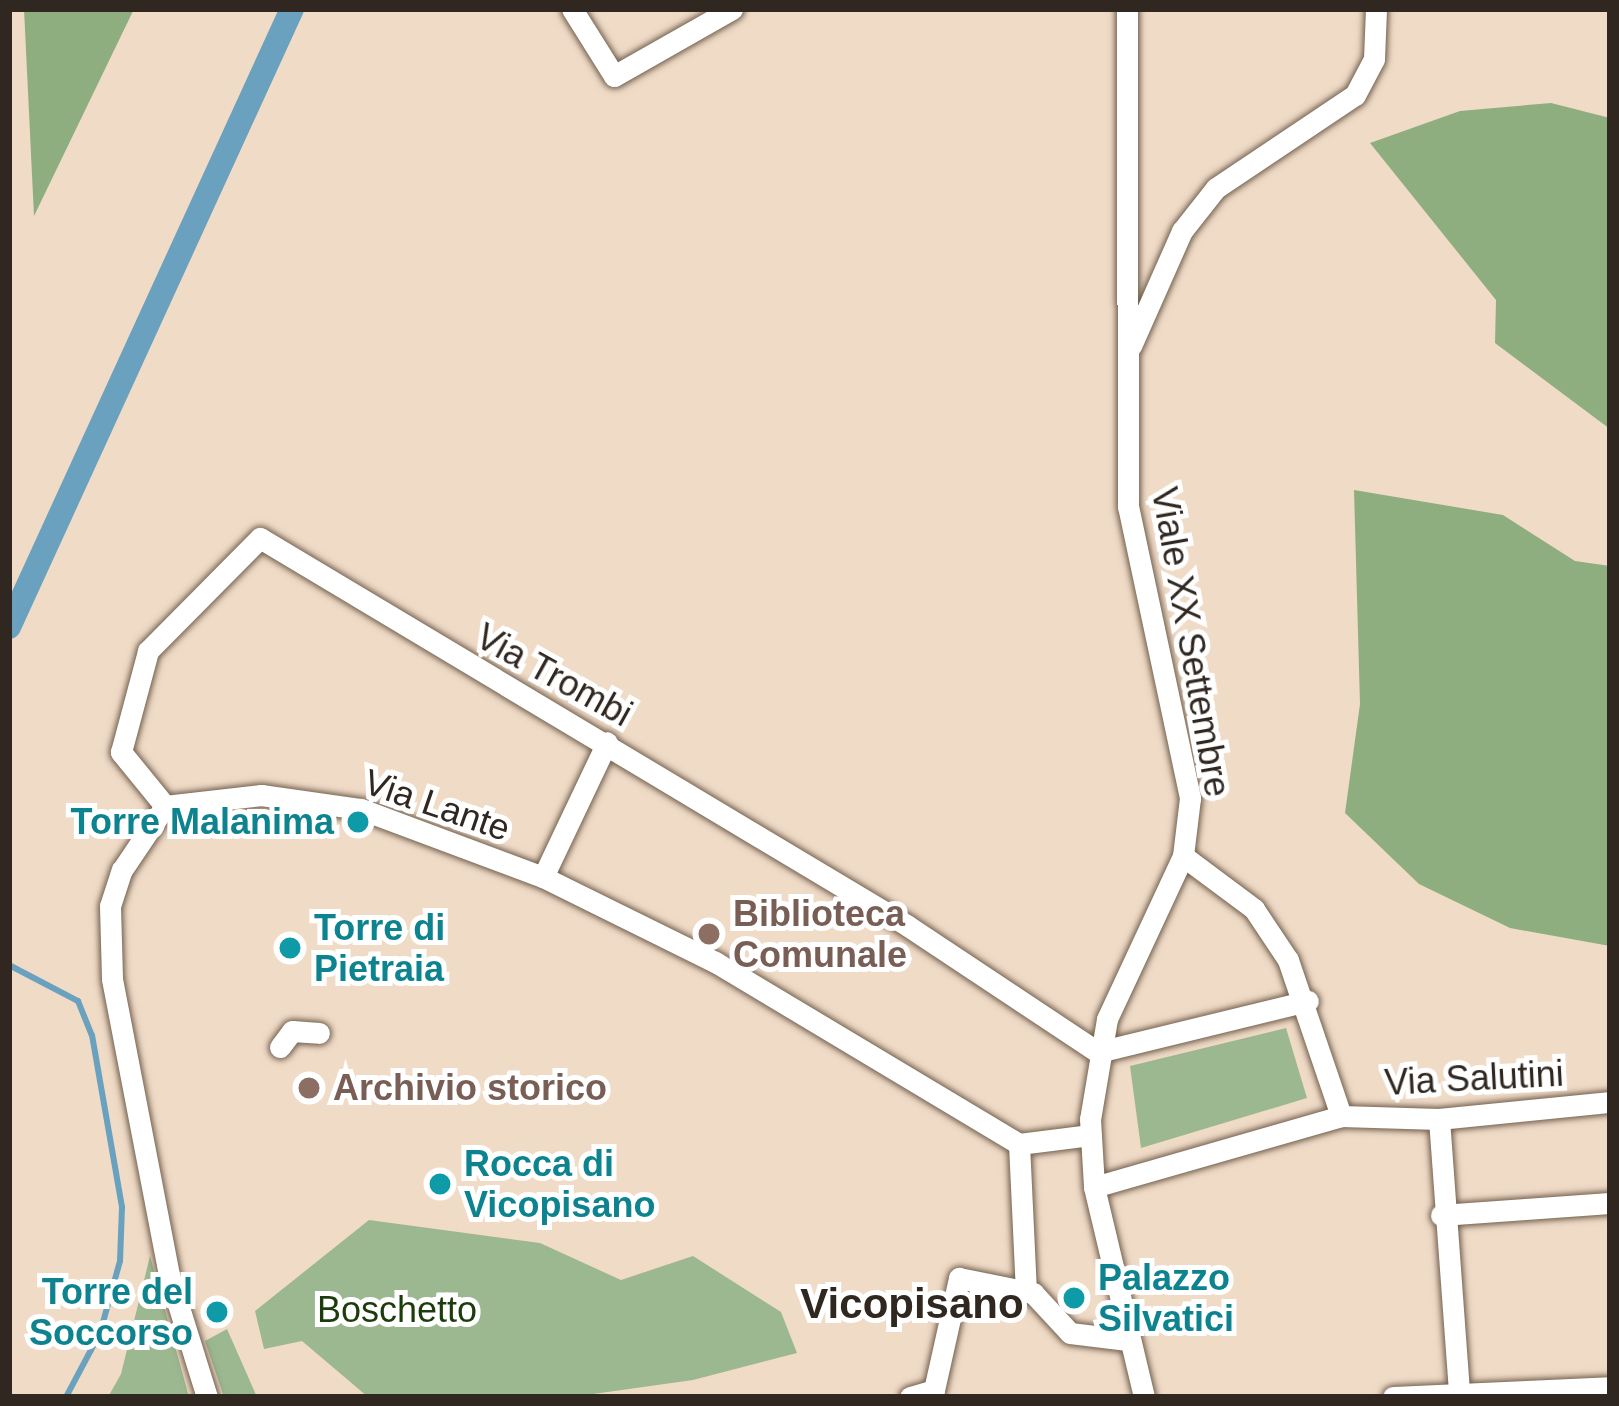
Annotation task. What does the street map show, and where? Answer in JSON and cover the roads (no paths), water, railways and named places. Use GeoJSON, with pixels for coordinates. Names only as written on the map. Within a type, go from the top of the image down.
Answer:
{"type":"FeatureCollection","features":[{"type":"Feature","properties":{"kind":"street"},"geometry":{"type":"LineString","coordinates":[[572,9],[614,76],[732,9]]}},
{"type":"Feature","properties":{"kind":"street","name":"Viale XX Settembre"},"geometry":{"type":"LineString","coordinates":[[1127,9],[1128,506],[1187,771],[1183,856],[1118,989],[1098,1052],[1090,1135],[1094,1187],[1144,1397]]}},
{"type":"Feature","properties":{"kind":"street"},"geometry":{"type":"LineString","coordinates":[[1128,352],[1183,231],[1216,188],[1355,95],[1378,40],[1376,9]]}},
{"type":"Feature","properties":{"kind":"street","name":"Via Trombi"},"geometry":{"type":"LineString","coordinates":[[165,806],[121,752],[148,652],[260,538],[607,742],[983,972],[1098,1052]]}},
{"type":"Feature","properties":{"kind":"street"},"geometry":{"type":"LineString","coordinates":[[543,877],[607,742]]}},
{"type":"Feature","properties":{"kind":"street","name":"Via Lante"},"geometry":{"type":"LineString","coordinates":[[165,806],[261,795],[361,809],[543,877],[715,962],[1019,1144]]}},
{"type":"Feature","properties":{"kind":"street"},"geometry":{"type":"LineString","coordinates":[[165,806],[122,870],[110,906],[112,979],[169,1275],[207,1397]]}},
{"type":"Feature","properties":{"kind":"street"},"geometry":{"type":"LineString","coordinates":[[1183,856],[1254,909],[1307,1001],[1341,1116]]}},
{"type":"Feature","properties":{"kind":"street"},"geometry":{"type":"LineString","coordinates":[[1098,1052],[1307,1001]]}},
{"type":"Feature","properties":{"kind":"street"},"geometry":{"type":"LineString","coordinates":[[280,1047],[292,1031],[319,1033]]}},
{"type":"Feature","properties":{"kind":"street","name":"Via Salutini"},"geometry":{"type":"LineString","coordinates":[[1094,1187],[1341,1116],[1439,1119],[1610,1102]]}},
{"type":"Feature","properties":{"kind":"street"},"geometry":{"type":"LineString","coordinates":[[1439,1119],[1441,1215],[1459,1390]]}},
{"type":"Feature","properties":{"kind":"street"},"geometry":{"type":"LineString","coordinates":[[1026,1292],[1019,1144],[1090,1135]]}},
{"type":"Feature","properties":{"kind":"street"},"geometry":{"type":"LineString","coordinates":[[1441,1215],[1610,1203]]}},
{"type":"Feature","properties":{"kind":"street"},"geometry":{"type":"LineString","coordinates":[[910,1397],[934,1390],[959,1278],[1026,1292],[1059,1328],[1129,1340]]}},
{"type":"Feature","properties":{"kind":"street"},"geometry":{"type":"LineString","coordinates":[[1394,1397],[1459,1390],[1610,1387]]}},
{"type":"Feature","properties":{"kind":"waterway"},"geometry":{"type":"LineString","coordinates":[[9,627],[292,9]]}},
{"type":"Feature","properties":{"kind":"waterway"},"geometry":{"type":"LineString","coordinates":[[9,965],[78,1001],[92,1035],[122,1207],[120,1261],[100,1333],[66,1397]]}},
{"type":"Feature","properties":{"kind":"place","name":"Torre Malanima"},"geometry":{"type":"Point","coordinates":[358,822]}},
{"type":"Feature","properties":{"kind":"place","name":"Biblioteca Comunale"},"geometry":{"type":"Point","coordinates":[709,934]}},
{"type":"Feature","properties":{"kind":"place","name":"Torre di Pietraia"},"geometry":{"type":"Point","coordinates":[290,948]}},
{"type":"Feature","properties":{"kind":"place","name":"Archivio storico"},"geometry":{"type":"Point","coordinates":[309,1088]}},
{"type":"Feature","properties":{"kind":"place","name":"Rocca di Vicopisano"},"geometry":{"type":"Point","coordinates":[440,1184]}},
{"type":"Feature","properties":{"kind":"place","name":"Palazzo Silvatici"},"geometry":{"type":"Point","coordinates":[1074,1298]}},
{"type":"Feature","properties":{"kind":"place","name":"Torre del Soccorso"},"geometry":{"type":"Point","coordinates":[217,1312]}},
{"type":"Feature","properties":{"kind":"district","name":"Vicopisano"},"geometry":{"type":"Point","coordinates":[912,1304]}},
{"type":"Feature","properties":{"kind":"park label","name":"Boschetto"},"geometry":{"type":"Point","coordinates":[397,1310]}}]}
